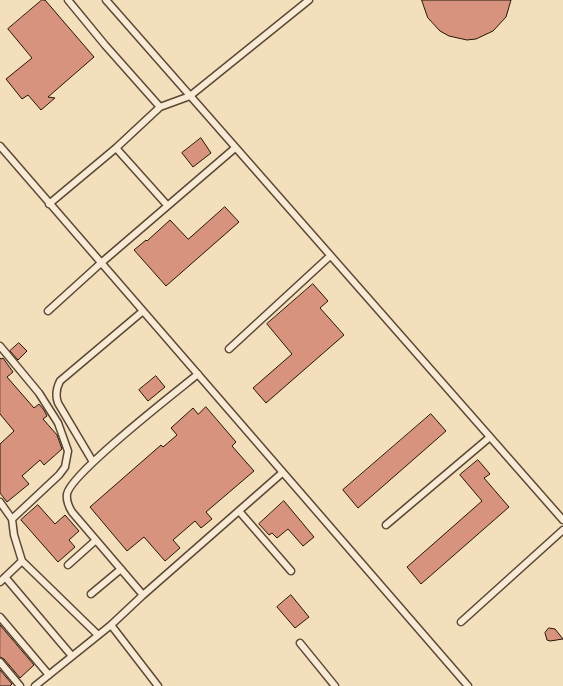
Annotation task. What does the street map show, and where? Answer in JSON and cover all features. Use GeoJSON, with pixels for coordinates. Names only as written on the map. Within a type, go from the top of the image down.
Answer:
{"type":"FeatureCollection","features":[{"type":"Feature","properties":{"kind":"lane"},"geometry":{"type":"LineString","coordinates":[[68,0],[160,107]]}},
{"type":"Feature","properties":{"kind":"lane"},"geometry":{"type":"LineString","coordinates":[[106,0],[563,520]]}},
{"type":"Feature","properties":{"kind":"lane"},"geometry":{"type":"LineString","coordinates":[[49,204],[116,148],[160,107],[190,96],[308,0]]}},
{"type":"Feature","properties":{"kind":"lane"},"geometry":{"type":"LineString","coordinates":[[0,146],[468,686]]}},
{"type":"Feature","properties":{"kind":"lane"},"geometry":{"type":"LineString","coordinates":[[116,148],[168,206]]}},
{"type":"Feature","properties":{"kind":"lane"},"geometry":{"type":"LineString","coordinates":[[48,311],[235,148]]}},
{"type":"Feature","properties":{"kind":"lane"},"geometry":{"type":"LineString","coordinates":[[228,349],[330,256]]}},
{"type":"Feature","properties":{"kind":"lane"},"geometry":{"type":"LineString","coordinates":[[93,462],[58,403],[56,397],[58,386],[60,381],[143,311]]}},
{"type":"Feature","properties":{"kind":"lane"},"geometry":{"type":"LineString","coordinates":[[0,346],[39,393],[58,424],[68,451],[65,467],[59,475],[12,520]]}},
{"type":"Feature","properties":{"kind":"lane"},"geometry":{"type":"LineString","coordinates":[[143,595],[72,512],[67,494],[72,484],[93,462],[198,374]]}},
{"type":"Feature","properties":{"kind":"lane"},"geometry":{"type":"LineString","coordinates":[[386,525],[490,437]]}},
{"type":"Feature","properties":{"kind":"lane"},"geometry":{"type":"LineString","coordinates":[[35,686],[111,625],[282,473]]}},
{"type":"Feature","properties":{"kind":"lane"},"geometry":{"type":"LineString","coordinates":[[0,502],[12,520],[14,535],[22,561],[98,635]]}},
{"type":"Feature","properties":{"kind":"lane"},"geometry":{"type":"LineString","coordinates":[[239,511],[291,570]]}},
{"type":"Feature","properties":{"kind":"lane"},"geometry":{"type":"LineString","coordinates":[[461,622],[563,530]]}},
{"type":"Feature","properties":{"kind":"lane"},"geometry":{"type":"LineString","coordinates":[[68,565],[96,540]]}},
{"type":"Feature","properties":{"kind":"lane"},"geometry":{"type":"LineString","coordinates":[[22,561],[2,580],[72,656]]}},
{"type":"Feature","properties":{"kind":"lane"},"geometry":{"type":"LineString","coordinates":[[91,594],[121,569]]}},
{"type":"Feature","properties":{"kind":"lane"},"geometry":{"type":"LineString","coordinates":[[0,617],[49,675]]}},
{"type":"Feature","properties":{"kind":"lane"},"geometry":{"type":"LineString","coordinates":[[111,625],[158,686]]}},
{"type":"Feature","properties":{"kind":"lane"},"geometry":{"type":"LineString","coordinates":[[300,643],[335,686]]}},
{"type":"Feature","properties":{"kind":"lane"},"geometry":{"type":"LineString","coordinates":[[0,662],[20,686]]}},
{"type":"Feature","properties":{"kind":"building"},"geometry":{"type":"Polygon","coordinates":[[[42,0],[45,0],[94,57],[48,97],[55,98],[41,110],[28,95],[22,99],[6,79],[32,58],[8,29],[42,0]]]}},
{"type":"Feature","properties":{"kind":"building"},"geometry":{"type":"Polygon","coordinates":[[[422,0],[511,0],[506,17],[493,31],[476,39],[467,40],[449,36],[440,31],[428,18],[422,0]]]}},
{"type":"Feature","properties":{"kind":"building"},"geometry":{"type":"Polygon","coordinates":[[[201,138],[211,153],[193,167],[182,153],[201,138]]]}},
{"type":"Feature","properties":{"kind":"building"},"geometry":{"type":"Polygon","coordinates":[[[225,207],[239,222],[166,286],[134,250],[170,220],[188,239],[225,207]]]}},
{"type":"Feature","properties":{"kind":"building"},"geometry":{"type":"Polygon","coordinates":[[[313,284],[328,301],[320,308],[344,335],[266,403],[253,388],[292,354],[267,324],[313,284]]]}},
{"type":"Feature","properties":{"kind":"building"},"geometry":{"type":"Polygon","coordinates":[[[19,343],[27,351],[18,360],[10,351],[19,343]]]}},
{"type":"Feature","properties":{"kind":"building"},"geometry":{"type":"Polygon","coordinates":[[[0,358],[3,358],[13,372],[7,377],[34,408],[39,404],[44,410],[47,416],[43,419],[57,435],[62,449],[44,465],[40,460],[22,476],[29,484],[7,502],[0,493],[0,444],[14,431],[0,414],[0,358]]]}},
{"type":"Feature","properties":{"kind":"building"},"geometry":{"type":"Polygon","coordinates":[[[156,376],[165,387],[148,401],[139,390],[156,376]]]}},
{"type":"Feature","properties":{"kind":"building"},"geometry":{"type":"Polygon","coordinates":[[[206,407],[236,442],[232,446],[254,471],[206,512],[212,519],[201,528],[195,521],[173,540],[180,548],[165,561],[144,537],[127,551],[90,507],[161,445],[163,447],[177,435],[171,428],[193,408],[198,414],[206,407]]]}},
{"type":"Feature","properties":{"kind":"building"},"geometry":{"type":"Polygon","coordinates":[[[431,414],[446,431],[358,508],[343,490],[431,414]]]}},
{"type":"Feature","properties":{"kind":"building"},"geometry":{"type":"Polygon","coordinates":[[[478,460],[490,474],[484,478],[509,507],[421,584],[407,567],[482,501],[460,475],[478,460]]]}},
{"type":"Feature","properties":{"kind":"building"},"geometry":{"type":"Polygon","coordinates":[[[284,501],[314,537],[303,546],[288,529],[277,538],[272,533],[269,535],[259,524],[284,501]]]}},
{"type":"Feature","properties":{"kind":"building"},"geometry":{"type":"Polygon","coordinates":[[[38,505],[55,524],[65,515],[79,531],[69,540],[75,547],[58,562],[21,520],[38,505]]]}},
{"type":"Feature","properties":{"kind":"building"},"geometry":{"type":"Polygon","coordinates":[[[291,595],[309,617],[295,628],[277,607],[291,595]]]}},
{"type":"Feature","properties":{"kind":"building"},"geometry":{"type":"Polygon","coordinates":[[[0,625],[34,665],[20,678],[4,659],[0,657],[0,625]]]}},
{"type":"Feature","properties":{"kind":"building"},"geometry":{"type":"Polygon","coordinates":[[[549,628],[555,629],[563,639],[547,640],[545,633],[549,628]]]}},
{"type":"Feature","properties":{"kind":"building"},"geometry":{"type":"Polygon","coordinates":[[[0,670],[12,684],[10,686],[0,686],[0,670]]]}}]}
